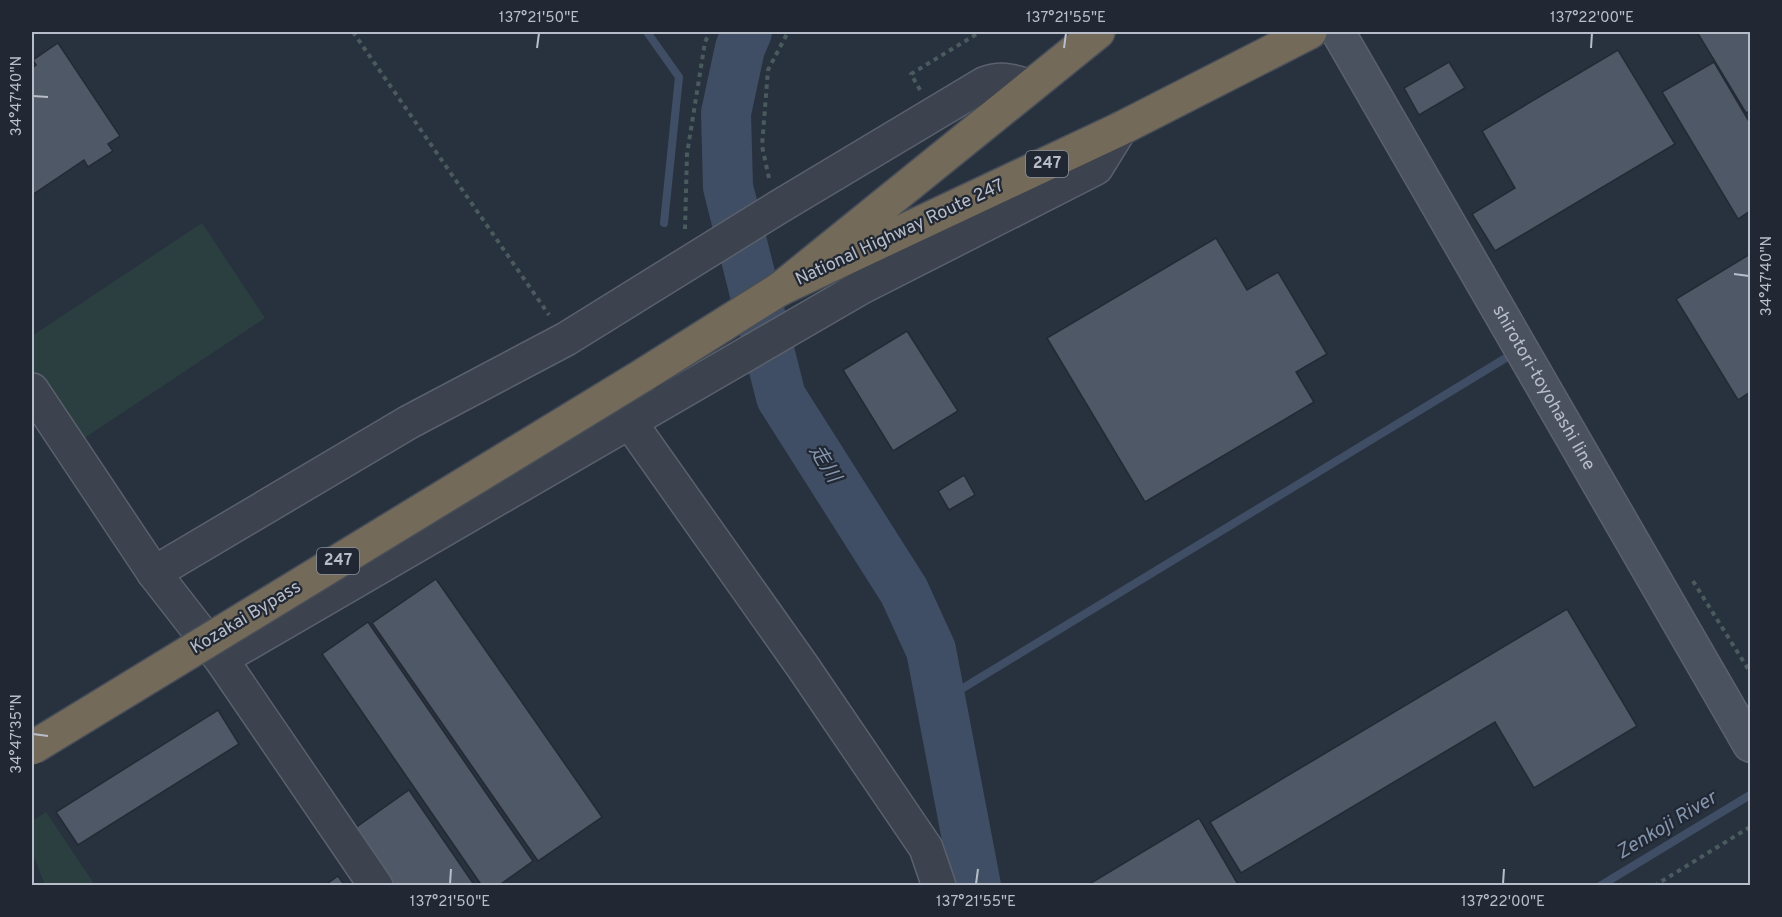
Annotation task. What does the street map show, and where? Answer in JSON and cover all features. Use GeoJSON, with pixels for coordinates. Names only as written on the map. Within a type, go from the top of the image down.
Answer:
{"type":"FeatureCollection","features":[{"type":"Feature","properties":{"kind":"highway","name":"National Highway Route 247"},"geometry":{"type":"LineString","coordinates":[[645,374],[780,289],[1098,32]]}},
{"type":"Feature","properties":{"kind":"highway","name":"National Highway Route 247"},"geometry":{"type":"LineString","coordinates":[[780,289],[1120,129],[1310,32]]}},
{"type":"Feature","properties":{"kind":"highway","name":"Kozakai Bypass"},"geometry":{"type":"LineString","coordinates":[[32,748],[645,374]]}},
{"type":"Feature","properties":{"kind":"main road","name":"shirotori-toyohashi line"},"geometry":{"type":"LineString","coordinates":[[1338,32],[1750,745]]}},
{"type":"Feature","properties":{"kind":"street"},"geometry":{"type":"LineString","coordinates":[[154,573],[409,422],[566,339],[935,113],[995,80],[1008,79],[1029,86]]}},
{"type":"Feature","properties":{"kind":"street"},"geometry":{"type":"LineString","coordinates":[[221,659],[862,287],[1096,168],[1120,129]]}},
{"type":"Feature","properties":{"kind":"street"},"geometry":{"type":"LineString","coordinates":[[32,390],[154,573],[221,659],[376,885]]}},
{"type":"Feature","properties":{"kind":"street"},"geometry":{"type":"LineString","coordinates":[[629,422],[803,667],[926,848],[939,885]]}},
{"type":"Feature","properties":{"kind":"path"},"geometry":{"type":"LineString","coordinates":[[353,32],[566,339]]}},
{"type":"Feature","properties":{"kind":"path"},"geometry":{"type":"LineString","coordinates":[[684,265],[687,154],[705,42],[710,32]]}},
{"type":"Feature","properties":{"kind":"path"},"geometry":{"type":"LineString","coordinates":[[777,208],[762,146],[768,70],[788,32]]}},
{"type":"Feature","properties":{"kind":"path"},"geometry":{"type":"LineString","coordinates":[[935,113],[910,74],[980,32]]}},
{"type":"Feature","properties":{"kind":"path"},"geometry":{"type":"LineString","coordinates":[[1654,885],[1750,827]]}},
{"type":"Feature","properties":{"kind":"shaded area"},"geometry":{"type":"Polygon","coordinates":[[[202,223],[265,318],[80,441],[32,368],[32,336],[202,223]]]}},
{"type":"Feature","properties":{"kind":"shaded area"},"geometry":{"type":"Polygon","coordinates":[[[46,812],[95,885],[45,885],[32,852],[32,821],[46,812]]]}},
{"type":"Feature","properties":{"kind":"building"},"geometry":{"type":"Polygon","coordinates":[[[1697,32],[1750,32],[1750,111],[1746,113],[1697,32]]]}},
{"type":"Feature","properties":{"kind":"building"},"geometry":{"type":"Polygon","coordinates":[[[58,43],[120,136],[108,144],[113,151],[88,167],[84,160],[32,195],[32,68],[36,65],[33,60],[58,43]]]}},
{"type":"Feature","properties":{"kind":"building"},"geometry":{"type":"Polygon","coordinates":[[[1618,50],[1675,144],[1495,251],[1472,214],[1515,188],[1482,131],[1618,50]]]}},
{"type":"Feature","properties":{"kind":"building"},"geometry":{"type":"Polygon","coordinates":[[[1449,62],[1465,88],[1419,115],[1404,88],[1449,62]]]}},
{"type":"Feature","properties":{"kind":"building"},"geometry":{"type":"Polygon","coordinates":[[[1714,62],[1750,123],[1750,211],[1738,219],[1662,92],[1714,62]]]}},
{"type":"Feature","properties":{"kind":"building"},"geometry":{"type":"Polygon","coordinates":[[[1216,238],[1247,290],[1278,272],[1327,354],[1296,372],[1314,402],[1145,502],[1047,338],[1216,238]]]}},
{"type":"Feature","properties":{"kind":"building"},"geometry":{"type":"Polygon","coordinates":[[[1750,254],[1750,392],[1738,400],[1676,299],[1750,254]]]}},
{"type":"Feature","properties":{"kind":"building"},"geometry":{"type":"Polygon","coordinates":[[[907,331],[958,411],[893,451],[843,370],[907,331]]]}},
{"type":"Feature","properties":{"kind":"building"},"geometry":{"type":"Polygon","coordinates":[[[964,475],[975,495],[949,510],[938,491],[964,475]]]}},
{"type":"Feature","properties":{"kind":"building"},"geometry":{"type":"Polygon","coordinates":[[[436,579],[602,817],[538,861],[372,623],[436,579]]]}},
{"type":"Feature","properties":{"kind":"building"},"geometry":{"type":"Polygon","coordinates":[[[1567,609],[1637,726],[1534,788],[1495,722],[1241,873],[1210,822],[1567,609]]]}},
{"type":"Feature","properties":{"kind":"building"},"geometry":{"type":"Polygon","coordinates":[[[368,622],[533,861],[498,886],[482,886],[322,654],[368,622]]]}},
{"type":"Feature","properties":{"kind":"building"},"geometry":{"type":"Polygon","coordinates":[[[218,710],[239,744],[78,845],[56,812],[218,710]]]}},
{"type":"Feature","properties":{"kind":"building"},"geometry":{"type":"Polygon","coordinates":[[[409,790],[475,886],[384,886],[348,833],[409,790]]]}},
{"type":"Feature","properties":{"kind":"building"},"geometry":{"type":"Polygon","coordinates":[[[1199,818],[1239,886],[1086,886],[1199,818]]]}},
{"type":"Feature","properties":{"kind":"building"},"geometry":{"type":"Polygon","coordinates":[[[338,876],[345,886],[324,886],[338,876]]]}},
{"type":"Feature","properties":{"kind":"waterway"},"geometry":{"type":"LineString","coordinates":[[647,32],[679,77],[664,223]]}},
{"type":"Feature","properties":{"kind":"waterway","name":"走川"},"geometry":{"type":"LineString","coordinates":[[747,32],[740,48],[726,113],[728,187],[781,397],[904,591],[931,650],[976,886]]}},
{"type":"Feature","properties":{"kind":"waterway"},"geometry":{"type":"LineString","coordinates":[[940,702],[1509,356]]}},
{"type":"Feature","properties":{"kind":"waterway","name":"Zenkoji River"},"geometry":{"type":"LineString","coordinates":[[1600,886],[1750,795]]}}]}
